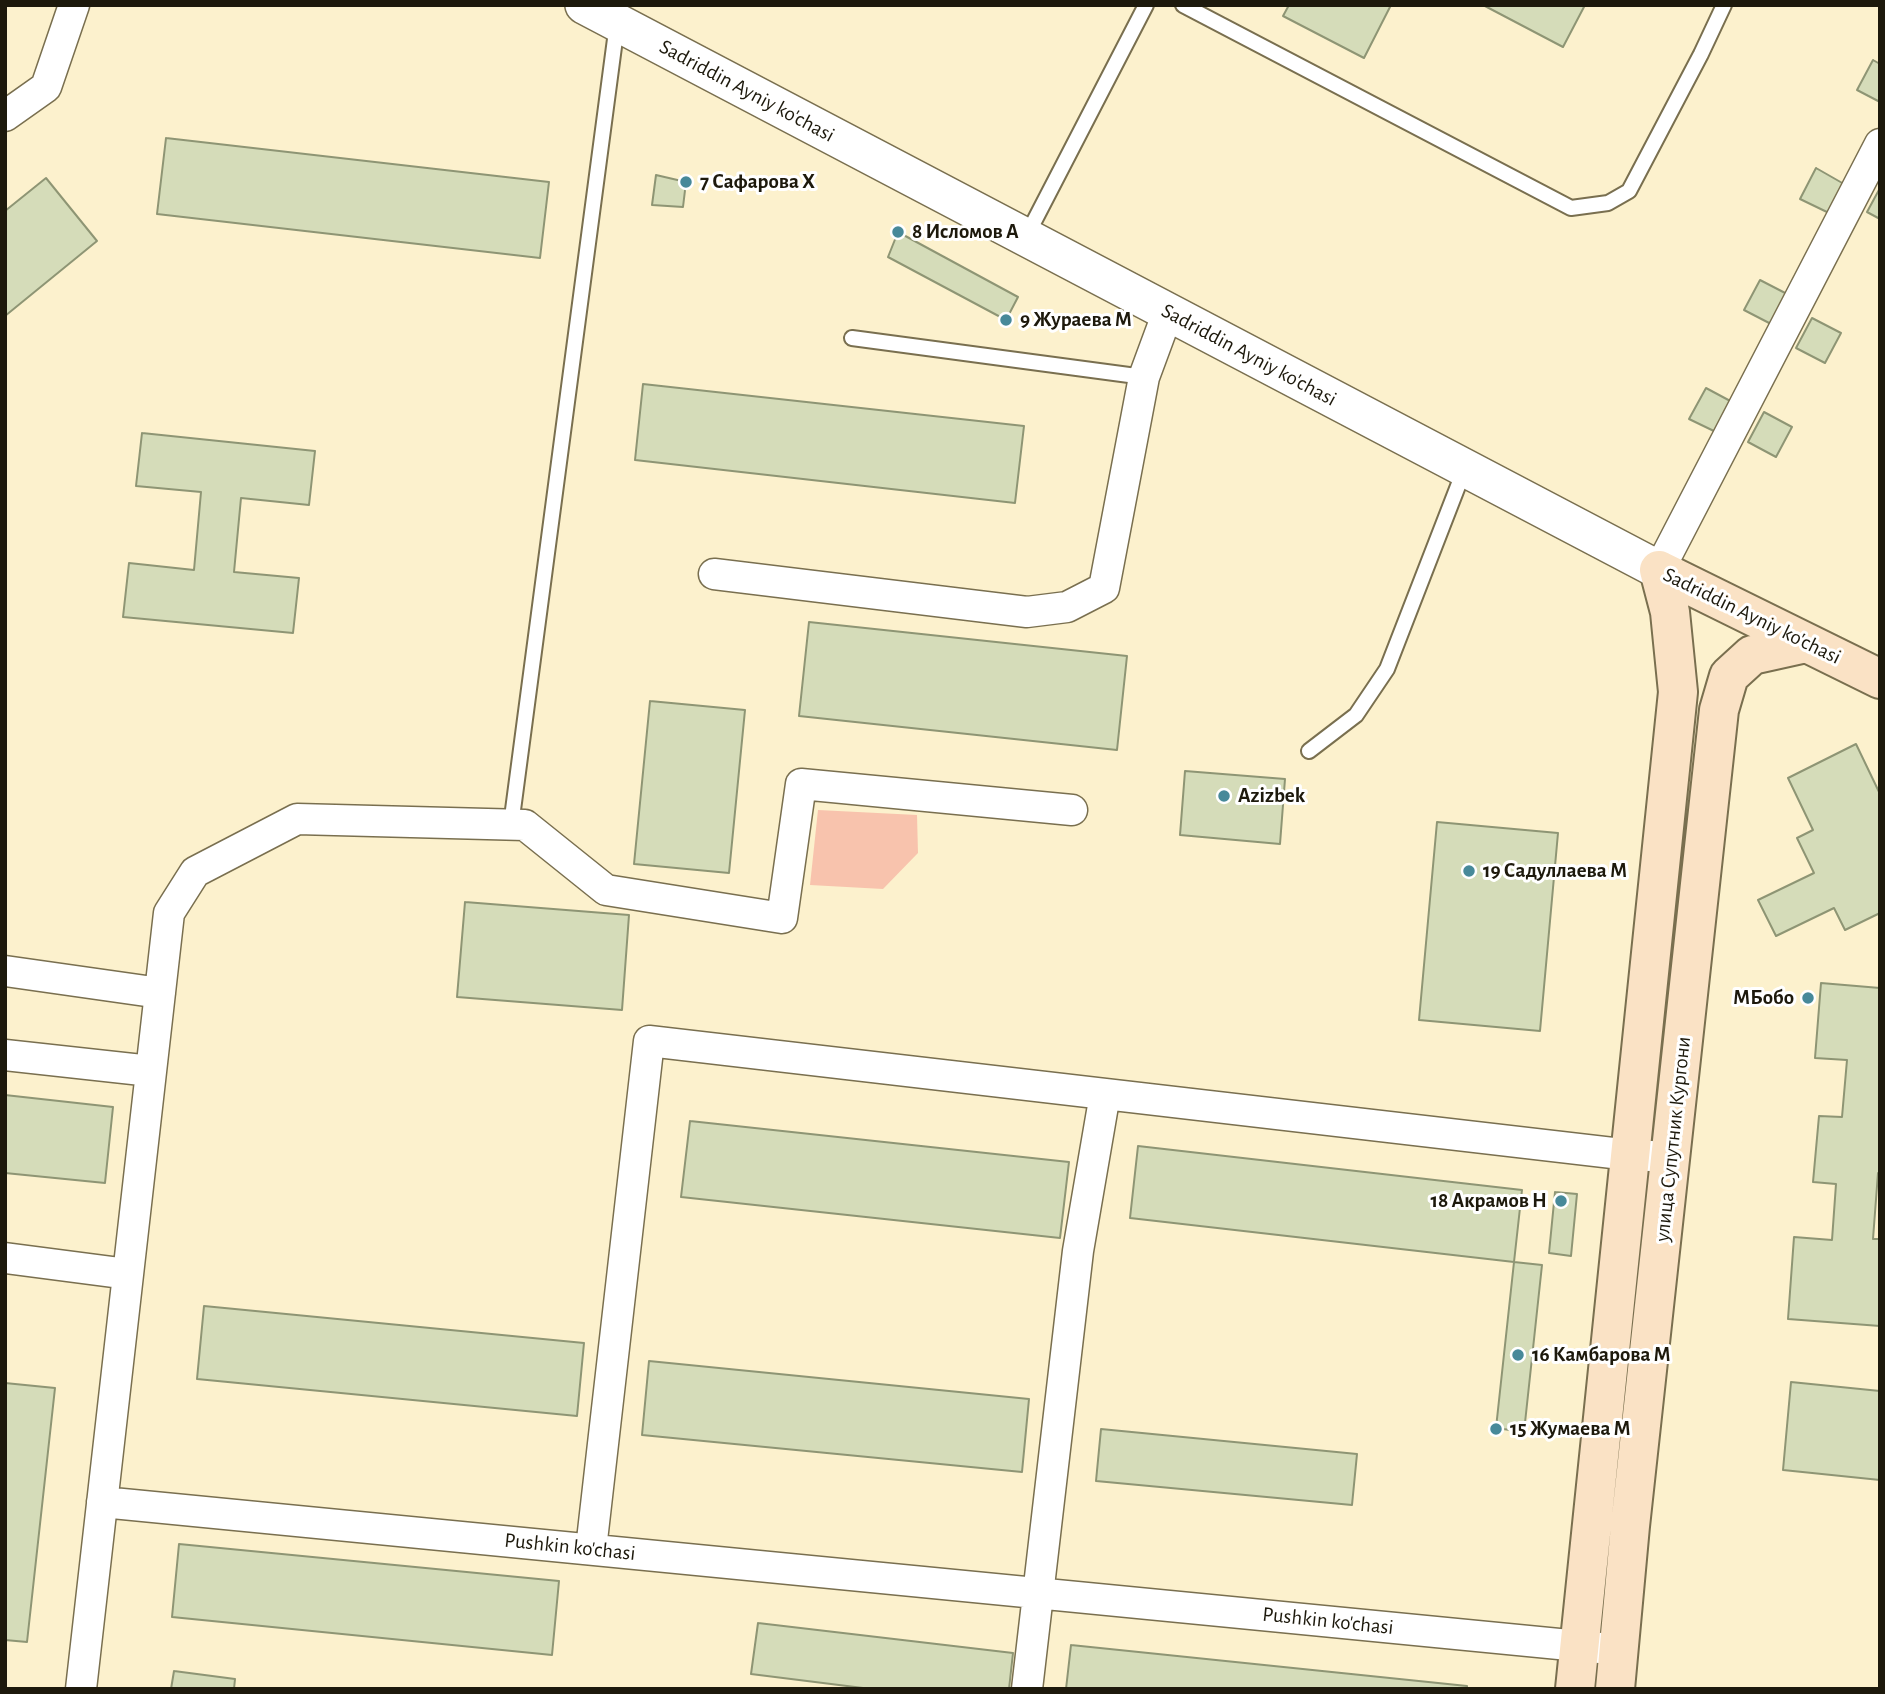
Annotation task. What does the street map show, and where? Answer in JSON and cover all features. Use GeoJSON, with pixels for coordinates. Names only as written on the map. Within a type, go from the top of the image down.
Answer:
{"type":"FeatureCollection","features":[{"type":"Feature","properties":{"kind":"main road","name":"Sadriddin Ayniy ko'chasi"},"geometry":{"type":"LineString","coordinates":[[1659,570],[1880,679]]}},
{"type":"Feature","properties":{"kind":"main road"},"geometry":{"type":"LineString","coordinates":[[1575,1689],[1678,691],[1670,612],[1659,570]]}},
{"type":"Feature","properties":{"kind":"main road","name":"улица Супутник Кургони"},"geometry":{"type":"LineString","coordinates":[[1615,1689],[1720,704],[1729,676],[1752,655],[1806,643]]}},
{"type":"Feature","properties":{"kind":"main road"},"geometry":{"type":"LineString","coordinates":[[1677,699],[1720,704]]}},
{"type":"Feature","properties":{"kind":"street"},"geometry":{"type":"LineString","coordinates":[[5,116],[46,87],[74,5]]}},
{"type":"Feature","properties":{"kind":"street","name":"Sadriddin Ayniy ko'chasi"},"geometry":{"type":"LineString","coordinates":[[584,5],[1659,570]]}},
{"type":"Feature","properties":{"kind":"street"},"geometry":{"type":"LineString","coordinates":[[1659,570],[1880,144]]}},
{"type":"Feature","properties":{"kind":"street"},"geometry":{"type":"LineString","coordinates":[[714,574],[1027,612],[1067,607],[1104,588],[1144,377],[1168,312]]}},
{"type":"Feature","properties":{"kind":"street"},"geometry":{"type":"LineString","coordinates":[[81,1689],[169,913],[195,872],[297,819],[525,825],[606,890],[782,918],[801,784],[1072,810]]}},
{"type":"Feature","properties":{"kind":"street"},"geometry":{"type":"LineString","coordinates":[[5,971],[160,993]]}},
{"type":"Feature","properties":{"kind":"street"},"geometry":{"type":"LineString","coordinates":[[591,1549],[649,1041],[1630,1155],[1671,1157]]}},
{"type":"Feature","properties":{"kind":"street"},"geometry":{"type":"LineString","coordinates":[[5,1055],[151,1071]]}},
{"type":"Feature","properties":{"kind":"street"},"geometry":{"type":"LineString","coordinates":[[1027,1689],[1078,1251],[1105,1094]]}},
{"type":"Feature","properties":{"kind":"street"},"geometry":{"type":"LineString","coordinates":[[5,1258],[128,1274]]}},
{"type":"Feature","properties":{"kind":"street","name":"Pushkin ko'chasi"},"geometry":{"type":"LineString","coordinates":[[102,1502],[1580,1645],[1618,1651]]}},
{"type":"Feature","properties":{"kind":"lane"},"geometry":{"type":"LineString","coordinates":[[1026,237],[1146,5]]}},
{"type":"Feature","properties":{"kind":"lane"},"geometry":{"type":"LineString","coordinates":[[1182,5],[1571,208],[1608,203],[1629,191],[1724,5]]}},
{"type":"Feature","properties":{"kind":"lane"},"geometry":{"type":"LineString","coordinates":[[511,825],[617,23]]}},
{"type":"Feature","properties":{"kind":"lane"},"geometry":{"type":"LineString","coordinates":[[852,338],[1144,377]]}},
{"type":"Feature","properties":{"kind":"lane"},"geometry":{"type":"LineString","coordinates":[[1309,751],[1356,715],[1387,669],[1465,468]]}},
{"type":"Feature","properties":{"kind":"shaded area"},"geometry":{"type":"Polygon","coordinates":[[[818,810],[917,815],[918,853],[883,889],[810,885],[818,810]]]}},
{"type":"Feature","properties":{"kind":"building"},"geometry":{"type":"Polygon","coordinates":[[[1289,5],[1391,5],[1364,58],[1283,16],[1289,5]]]}},
{"type":"Feature","properties":{"kind":"building"},"geometry":{"type":"Polygon","coordinates":[[[1483,5],[1585,5],[1563,47],[1483,5]]]}},
{"type":"Feature","properties":{"kind":"building"},"geometry":{"type":"Polygon","coordinates":[[[1873,60],[1880,64],[1880,102],[1857,90],[1873,60]]]}},
{"type":"Feature","properties":{"kind":"building"},"geometry":{"type":"Polygon","coordinates":[[[166,138],[549,182],[540,258],[157,214],[166,138]]]}},
{"type":"Feature","properties":{"kind":"building"},"geometry":{"type":"Polygon","coordinates":[[[1816,168],[1844,184],[1829,213],[1800,199],[1816,168]]]}},
{"type":"Feature","properties":{"kind":"building"},"geometry":{"type":"Polygon","coordinates":[[[656,175],[686,182],[683,207],[652,205],[656,175]]]}},
{"type":"Feature","properties":{"kind":"building"},"geometry":{"type":"Polygon","coordinates":[[[46,178],[97,241],[5,316],[5,211],[46,178]]]}},
{"type":"Feature","properties":{"kind":"building"},"geometry":{"type":"Polygon","coordinates":[[[1880,188],[1880,219],[1867,212],[1880,188]]]}},
{"type":"Feature","properties":{"kind":"building"},"geometry":{"type":"Polygon","coordinates":[[[898,232],[1018,297],[1006,320],[888,257],[898,232]]]}},
{"type":"Feature","properties":{"kind":"building"},"geometry":{"type":"Polygon","coordinates":[[[1760,280],[1789,295],[1773,325],[1744,310],[1760,280]]]}},
{"type":"Feature","properties":{"kind":"building"},"geometry":{"type":"Polygon","coordinates":[[[1812,318],[1841,333],[1825,363],[1796,348],[1812,318]]]}},
{"type":"Feature","properties":{"kind":"building"},"geometry":{"type":"Polygon","coordinates":[[[643,384],[1024,426],[1015,503],[635,460],[643,384]]]}},
{"type":"Feature","properties":{"kind":"building"},"geometry":{"type":"Polygon","coordinates":[[[1706,388],[1734,403],[1718,433],[1689,419],[1706,388]]]}},
{"type":"Feature","properties":{"kind":"building"},"geometry":{"type":"Polygon","coordinates":[[[1764,412],[1792,427],[1776,457],[1748,442],[1764,412]]]}},
{"type":"Feature","properties":{"kind":"building"},"geometry":{"type":"Polygon","coordinates":[[[142,433],[315,451],[309,505],[241,498],[234,572],[299,578],[293,633],[123,617],[129,563],[194,570],[201,492],[136,486],[142,433]]]}},
{"type":"Feature","properties":{"kind":"building"},"geometry":{"type":"Polygon","coordinates":[[[809,622],[1127,656],[1117,750],[799,716],[809,622]]]}},
{"type":"Feature","properties":{"kind":"building"},"geometry":{"type":"Polygon","coordinates":[[[650,701],[745,710],[729,873],[634,864],[650,701]]]}},
{"type":"Feature","properties":{"kind":"building"},"geometry":{"type":"Polygon","coordinates":[[[1856,744],[1880,794],[1880,913],[1845,930],[1834,908],[1776,936],[1758,900],[1814,873],[1797,838],[1813,830],[1788,778],[1856,744]]]}},
{"type":"Feature","properties":{"kind":"building"},"geometry":{"type":"Polygon","coordinates":[[[1185,771],[1285,779],[1280,844],[1180,835],[1185,771]]]}},
{"type":"Feature","properties":{"kind":"building"},"geometry":{"type":"Polygon","coordinates":[[[1437,822],[1558,833],[1540,1031],[1419,1020],[1437,822]]]}},
{"type":"Feature","properties":{"kind":"building"},"geometry":{"type":"Polygon","coordinates":[[[465,902],[629,915],[622,1010],[457,997],[465,902]]]}},
{"type":"Feature","properties":{"kind":"building"},"geometry":{"type":"Polygon","coordinates":[[[1821,983],[1880,988],[1880,1173],[1873,1239],[1880,1239],[1880,1326],[1788,1319],[1794,1237],[1832,1240],[1836,1184],[1813,1182],[1819,1116],[1842,1117],[1847,1060],[1815,1058],[1821,983]]]}},
{"type":"Feature","properties":{"kind":"building"},"geometry":{"type":"Polygon","coordinates":[[[5,1095],[113,1107],[105,1183],[5,1173],[5,1095]]]}},
{"type":"Feature","properties":{"kind":"building"},"geometry":{"type":"Polygon","coordinates":[[[690,1121],[1069,1162],[1060,1238],[681,1197],[690,1121]]]}},
{"type":"Feature","properties":{"kind":"building"},"geometry":{"type":"Polygon","coordinates":[[[1138,1146],[1522,1190],[1514,1262],[1130,1218],[1138,1146]]]}},
{"type":"Feature","properties":{"kind":"building"},"geometry":{"type":"Polygon","coordinates":[[[1555,1192],[1577,1194],[1571,1256],[1549,1253],[1555,1192]]]}},
{"type":"Feature","properties":{"kind":"building"},"geometry":{"type":"Polygon","coordinates":[[[1514,1262],[1542,1265],[1524,1432],[1496,1428],[1514,1262]]]}},
{"type":"Feature","properties":{"kind":"building"},"geometry":{"type":"Polygon","coordinates":[[[204,1306],[584,1343],[577,1416],[197,1379],[204,1306]]]}},
{"type":"Feature","properties":{"kind":"building"},"geometry":{"type":"Polygon","coordinates":[[[649,1361],[1029,1399],[1022,1472],[642,1435],[649,1361]]]}},
{"type":"Feature","properties":{"kind":"building"},"geometry":{"type":"Polygon","coordinates":[[[1791,1382],[1880,1391],[1880,1480],[1783,1470],[1791,1382]]]}},
{"type":"Feature","properties":{"kind":"building"},"geometry":{"type":"Polygon","coordinates":[[[5,1383],[55,1388],[27,1642],[5,1640],[5,1383]]]}},
{"type":"Feature","properties":{"kind":"building"},"geometry":{"type":"Polygon","coordinates":[[[1101,1429],[1357,1454],[1352,1505],[1096,1481],[1101,1429]]]}},
{"type":"Feature","properties":{"kind":"building"},"geometry":{"type":"Polygon","coordinates":[[[179,1544],[559,1581],[552,1655],[172,1617],[179,1544]]]}},
{"type":"Feature","properties":{"kind":"building"},"geometry":{"type":"Polygon","coordinates":[[[758,1623],[1013,1653],[1009,1689],[871,1689],[751,1674],[758,1623]]]}},
{"type":"Feature","properties":{"kind":"building"},"geometry":{"type":"Polygon","coordinates":[[[1071,1645],[1467,1686],[1467,1689],[1066,1689],[1071,1645]]]}},
{"type":"Feature","properties":{"kind":"building"},"geometry":{"type":"Polygon","coordinates":[[[174,1671],[235,1679],[234,1689],[171,1689],[174,1671]]]}},
{"type":"Feature","properties":{"kind":"place","name":"7 Сафарова Х"},"geometry":{"type":"Point","coordinates":[686,182]}},
{"type":"Feature","properties":{"kind":"place","name":"8 Исломов А"},"geometry":{"type":"Point","coordinates":[898,232]}},
{"type":"Feature","properties":{"kind":"place","name":"9 Жураева М"},"geometry":{"type":"Point","coordinates":[1006,320]}},
{"type":"Feature","properties":{"kind":"place","name":"Azizbek"},"geometry":{"type":"Point","coordinates":[1224,796]}},
{"type":"Feature","properties":{"kind":"place","name":"19 Садуллаева М"},"geometry":{"type":"Point","coordinates":[1469,871]}},
{"type":"Feature","properties":{"kind":"place","name":"МБобо"},"geometry":{"type":"Point","coordinates":[1808,998]}},
{"type":"Feature","properties":{"kind":"place","name":"18 Акрамов Н"},"geometry":{"type":"Point","coordinates":[1561,1201]}},
{"type":"Feature","properties":{"kind":"place","name":"16 Камбарова М"},"geometry":{"type":"Point","coordinates":[1518,1355]}},
{"type":"Feature","properties":{"kind":"place","name":"15 Жумаева М"},"geometry":{"type":"Point","coordinates":[1496,1429]}}]}
